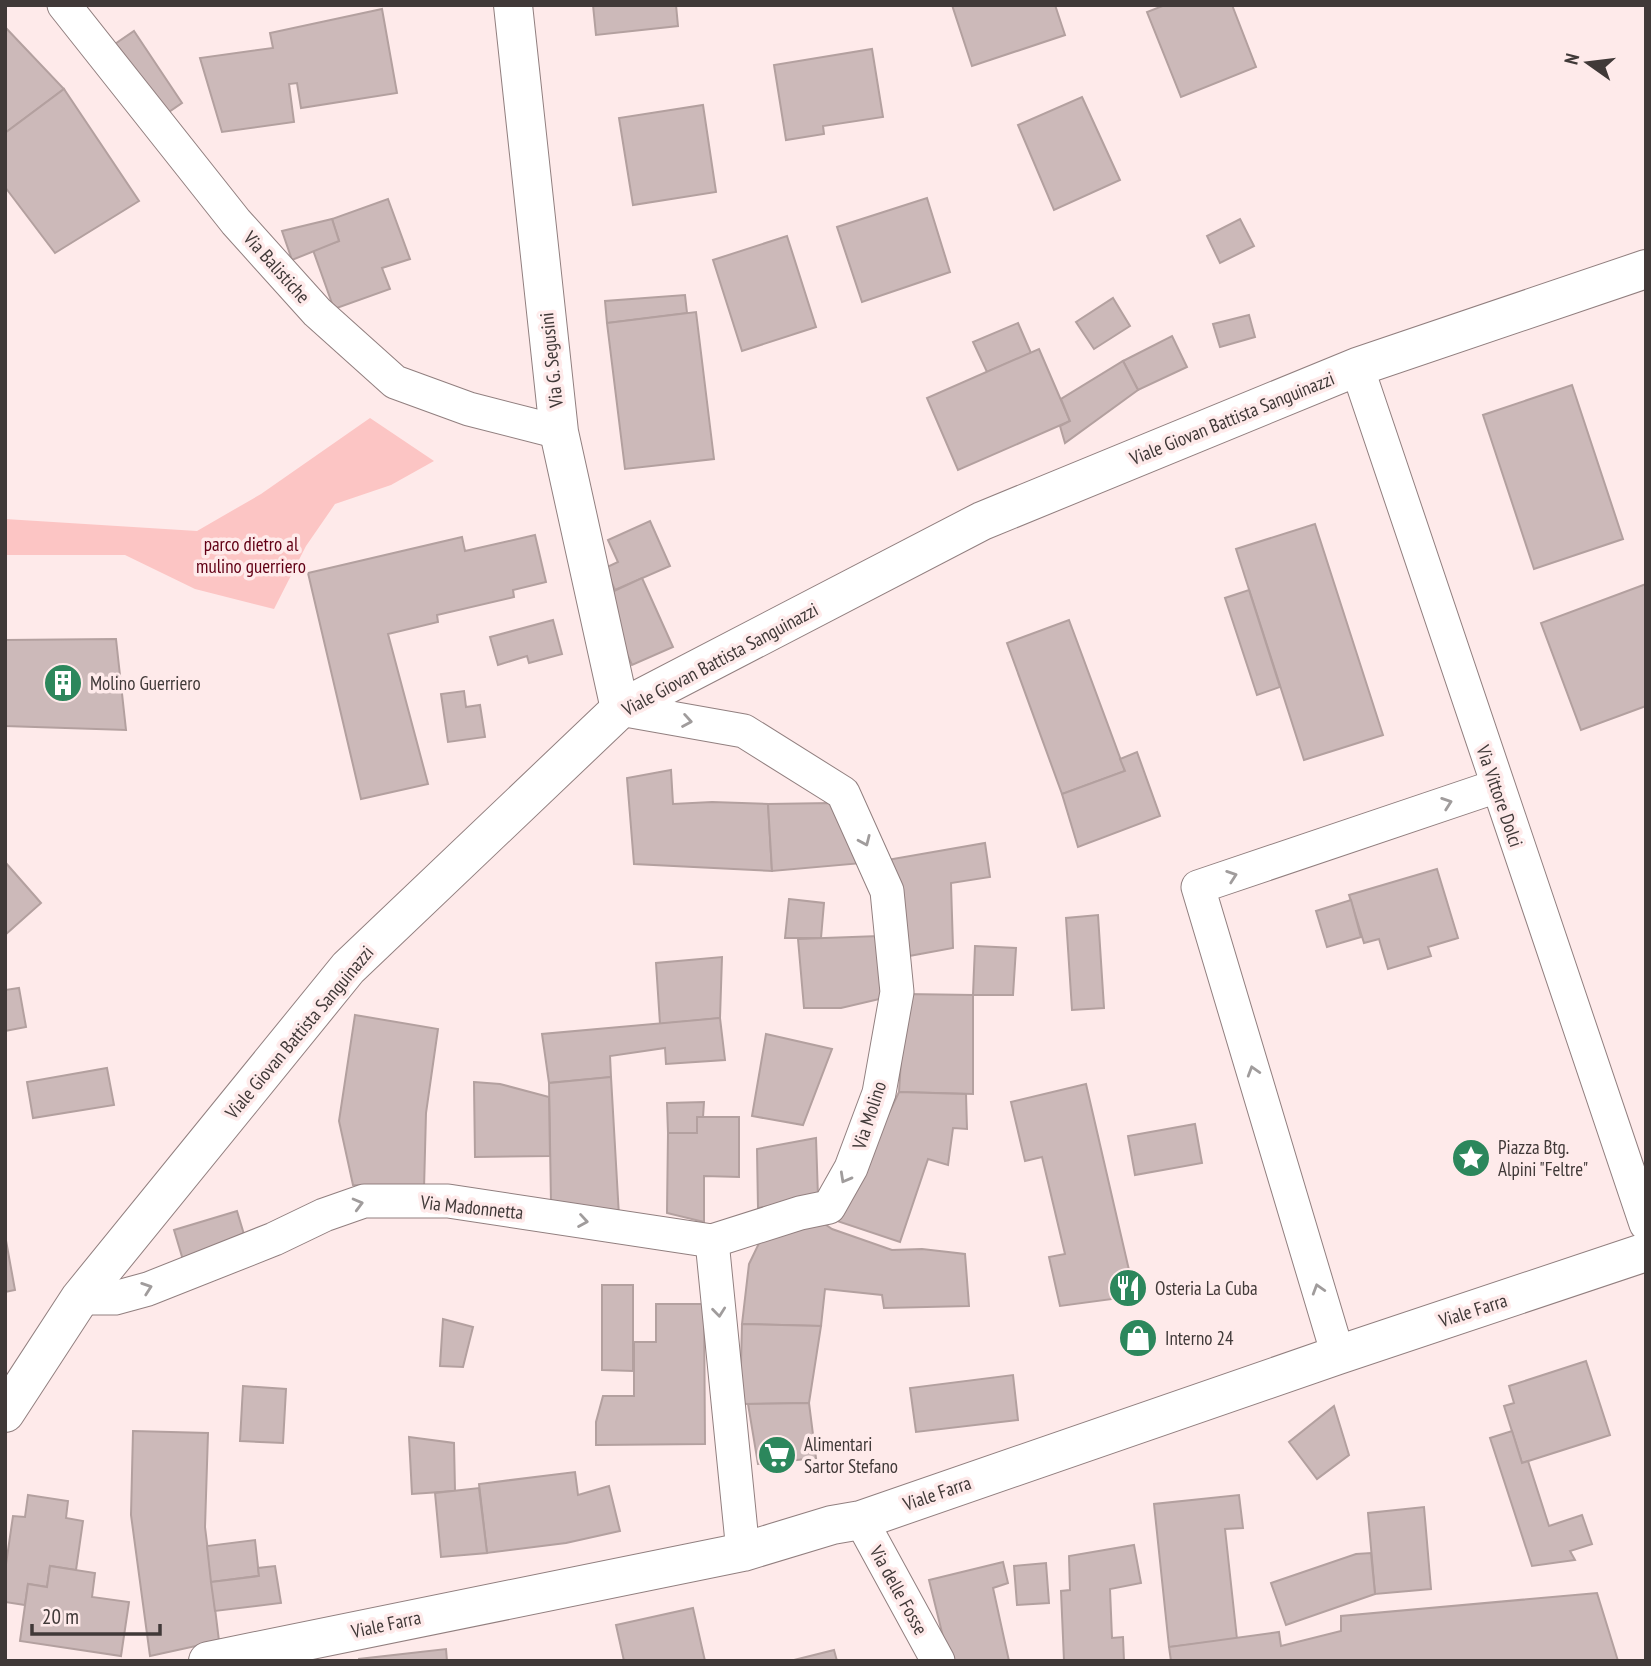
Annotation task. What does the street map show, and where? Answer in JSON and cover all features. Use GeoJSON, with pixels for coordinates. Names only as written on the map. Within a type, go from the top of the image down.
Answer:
{"type":"FeatureCollection","features":[{"type":"Feature","properties":{"kind":"street","name":"Via Balistiche"},"geometry":{"type":"LineString","coordinates":[[64,5],[236,222],[317,312],[395,382],[469,409],[559,432]]}},
{"type":"Feature","properties":{"kind":"street","name":"Via G. Segusini"},"geometry":{"type":"LineString","coordinates":[[513,5],[559,432],[620,709]]}},
{"type":"Feature","properties":{"kind":"street","name":"Viale Giovan Battista Sanguinazzi"},"geometry":{"type":"LineString","coordinates":[[8,1402],[80,1298],[348,968],[620,709],[982,521],[1357,367],[1646,269]]}},
{"type":"Feature","properties":{"kind":"street","name":"Via Vittore Dolci"},"geometry":{"type":"LineString","coordinates":[[1357,367],[1646,1224]]}},
{"type":"Feature","properties":{"kind":"street","name":"Via Molino"},"geometry":{"type":"LineString","coordinates":[[620,709],[744,731],[843,793],[887,891],[897,992],[879,1093],[851,1168],[829,1207],[800,1213],[712,1241]]}},
{"type":"Feature","properties":{"kind":"street"},"geometry":{"type":"LineString","coordinates":[[1338,1354],[1198,887],[1497,786]]}},
{"type":"Feature","properties":{"kind":"street","name":"Via Madonnetta"},"geometry":{"type":"LineString","coordinates":[[80,1298],[115,1298],[148,1289],[274,1239],[324,1214],[364,1201],[449,1201],[712,1241]]}},
{"type":"Feature","properties":{"kind":"street"},"geometry":{"type":"LineString","coordinates":[[712,1241],[743,1552]]}},
{"type":"Feature","properties":{"kind":"street","name":"Viale Farra"},"geometry":{"type":"LineString","coordinates":[[208,1661],[743,1552],[832,1525],[861,1520],[1338,1354],[1646,1252]]}},
{"type":"Feature","properties":{"kind":"street","name":"Via delle Fosse"},"geometry":{"type":"LineString","coordinates":[[861,1520],[938,1661]]}},
{"type":"Feature","properties":{"kind":"green space","name":"parco dietro al mulino guerriero"},"geometry":{"type":"Polygon","coordinates":[[[370,418],[434,461],[391,485],[335,504],[306,546],[274,609],[195,589],[125,555],[5,555],[5,519],[197,531],[261,494],[370,418]]]}},
{"type":"Feature","properties":{"kind":"building"},"geometry":{"type":"Polygon","coordinates":[[[593,5],[676,5],[678,26],[596,35],[593,5]]]}},
{"type":"Feature","properties":{"kind":"building"},"geometry":{"type":"Polygon","coordinates":[[[952,5],[1055,5],[1065,35],[972,66],[952,5]]]}},
{"type":"Feature","properties":{"kind":"building"},"geometry":{"type":"Polygon","coordinates":[[[1165,5],[1232,5],[1256,67],[1181,97],[1147,12],[1165,5]]]}},
{"type":"Feature","properties":{"kind":"building"},"geometry":{"type":"Polygon","coordinates":[[[382,9],[397,93],[301,108],[297,83],[289,84],[294,122],[222,132],[200,58],[273,48],[270,33],[382,9]]]}},
{"type":"Feature","properties":{"kind":"building"},"geometry":{"type":"Polygon","coordinates":[[[5,27],[64,89],[5,133],[5,27]]]}},
{"type":"Feature","properties":{"kind":"building"},"geometry":{"type":"Polygon","coordinates":[[[134,31],[182,103],[160,118],[112,46],[134,31]]]}},
{"type":"Feature","properties":{"kind":"building"},"geometry":{"type":"Polygon","coordinates":[[[872,49],[883,117],[823,126],[824,134],[786,140],[774,65],[872,49]]]}},
{"type":"Feature","properties":{"kind":"building"},"geometry":{"type":"Polygon","coordinates":[[[64,89],[139,201],[55,253],[5,187],[5,133],[64,89]]]}},
{"type":"Feature","properties":{"kind":"building"},"geometry":{"type":"Polygon","coordinates":[[[1082,97],[1120,180],[1054,210],[1018,125],[1082,97]]]}},
{"type":"Feature","properties":{"kind":"building"},"geometry":{"type":"Polygon","coordinates":[[[703,105],[716,192],[633,205],[619,118],[703,105]]]}},
{"type":"Feature","properties":{"kind":"building"},"geometry":{"type":"Polygon","coordinates":[[[927,198],[950,272],[862,302],[837,227],[927,198]]]}},
{"type":"Feature","properties":{"kind":"building"},"geometry":{"type":"Polygon","coordinates":[[[388,199],[410,259],[382,268],[390,289],[334,309],[313,250],[339,241],[332,219],[388,199]]]}},
{"type":"Feature","properties":{"kind":"building"},"geometry":{"type":"Polygon","coordinates":[[[332,219],[339,241],[292,260],[282,231],[332,219]]]}},
{"type":"Feature","properties":{"kind":"building"},"geometry":{"type":"Polygon","coordinates":[[[1240,219],[1254,246],[1220,263],[1207,236],[1240,219]]]}},
{"type":"Feature","properties":{"kind":"building"},"geometry":{"type":"Polygon","coordinates":[[[787,236],[816,327],[742,351],[713,260],[787,236]]]}},
{"type":"Feature","properties":{"kind":"building"},"geometry":{"type":"Polygon","coordinates":[[[685,295],[687,313],[607,323],[605,301],[685,295]]]}},
{"type":"Feature","properties":{"kind":"building"},"geometry":{"type":"Polygon","coordinates":[[[1113,298],[1130,326],[1094,349],[1076,322],[1113,298]]]}},
{"type":"Feature","properties":{"kind":"building"},"geometry":{"type":"Polygon","coordinates":[[[696,312],[714,459],[625,469],[607,323],[696,312]]]}},
{"type":"Feature","properties":{"kind":"building"},"geometry":{"type":"Polygon","coordinates":[[[1249,315],[1255,337],[1220,347],[1213,324],[1249,315]]]}},
{"type":"Feature","properties":{"kind":"building"},"geometry":{"type":"Polygon","coordinates":[[[1018,323],[1031,353],[987,372],[973,342],[1018,323]]]}},
{"type":"Feature","properties":{"kind":"building"},"geometry":{"type":"Polygon","coordinates":[[[1172,336],[1187,367],[1138,390],[1123,361],[1172,336]]]}},
{"type":"Feature","properties":{"kind":"building"},"geometry":{"type":"Polygon","coordinates":[[[1039,349],[1070,421],[958,470],[927,398],[1039,349]]]}},
{"type":"Feature","properties":{"kind":"building"},"geometry":{"type":"Polygon","coordinates":[[[1123,361],[1138,390],[1065,443],[1060,426],[1070,421],[1061,399],[1123,361]]]}},
{"type":"Feature","properties":{"kind":"building"},"geometry":{"type":"Polygon","coordinates":[[[1572,385],[1623,539],[1534,569],[1483,415],[1572,385]]]}},
{"type":"Feature","properties":{"kind":"building"},"geometry":{"type":"Polygon","coordinates":[[[650,521],[670,566],[615,590],[605,568],[618,562],[608,540],[650,521]]]}},
{"type":"Feature","properties":{"kind":"building"},"geometry":{"type":"Polygon","coordinates":[[[1315,524],[1383,735],[1304,760],[1236,549],[1315,524]]]}},
{"type":"Feature","properties":{"kind":"building"},"geometry":{"type":"Polygon","coordinates":[[[535,535],[546,582],[513,590],[514,597],[437,615],[438,622],[388,634],[428,784],[361,799],[308,573],[462,537],[465,551],[535,535]]]}},
{"type":"Feature","properties":{"kind":"building"},"geometry":{"type":"Polygon","coordinates":[[[642,578],[673,647],[632,665],[601,597],[642,578]]]}},
{"type":"Feature","properties":{"kind":"building"},"geometry":{"type":"Polygon","coordinates":[[[1646,584],[1646,706],[1581,730],[1541,623],[1646,584]]]}},
{"type":"Feature","properties":{"kind":"building"},"geometry":{"type":"Polygon","coordinates":[[[1249,590],[1280,687],[1257,695],[1225,598],[1249,590]]]}},
{"type":"Feature","properties":{"kind":"building"},"geometry":{"type":"Polygon","coordinates":[[[553,620],[562,654],[529,663],[527,656],[498,665],[490,637],[553,620]]]}},
{"type":"Feature","properties":{"kind":"building"},"geometry":{"type":"Polygon","coordinates":[[[1069,620],[1125,771],[1062,794],[1007,643],[1069,620]]]}},
{"type":"Feature","properties":{"kind":"building","name":"Molino Guerriero"},"geometry":{"type":"Polygon","coordinates":[[[116,639],[126,730],[5,726],[5,640],[116,639]]]}},
{"type":"Feature","properties":{"kind":"building"},"geometry":{"type":"Polygon","coordinates":[[[464,691],[466,707],[480,705],[485,737],[448,742],[441,694],[464,691]]]}},
{"type":"Feature","properties":{"kind":"building"},"geometry":{"type":"Polygon","coordinates":[[[1137,752],[1160,816],[1078,847],[1062,794],[1125,771],[1120,759],[1137,752]]]}},
{"type":"Feature","properties":{"kind":"building"},"geometry":{"type":"Polygon","coordinates":[[[671,770],[673,804],[768,804],[772,871],[634,864],[627,778],[671,770]]]}},
{"type":"Feature","properties":{"kind":"building"},"geometry":{"type":"Polygon","coordinates":[[[832,803],[863,863],[772,871],[768,804],[832,803]]]}},
{"type":"Feature","properties":{"kind":"building"},"geometry":{"type":"Polygon","coordinates":[[[985,843],[990,877],[951,883],[953,948],[909,956],[887,860],[985,843]]]}},
{"type":"Feature","properties":{"kind":"building"},"geometry":{"type":"Polygon","coordinates":[[[5,862],[41,903],[5,935],[5,862]]]}},
{"type":"Feature","properties":{"kind":"building"},"geometry":{"type":"Polygon","coordinates":[[[1437,869],[1458,938],[1428,947],[1431,956],[1388,969],[1379,939],[1364,943],[1349,895],[1437,869]]]}},
{"type":"Feature","properties":{"kind":"building"},"geometry":{"type":"Polygon","coordinates":[[[789,899],[824,903],[821,938],[785,938],[789,899]]]}},
{"type":"Feature","properties":{"kind":"building"},"geometry":{"type":"Polygon","coordinates":[[[1351,900],[1361,937],[1327,947],[1316,911],[1351,900]]]}},
{"type":"Feature","properties":{"kind":"building"},"geometry":{"type":"Polygon","coordinates":[[[1098,915],[1104,1008],[1072,1010],[1066,918],[1098,915]]]}},
{"type":"Feature","properties":{"kind":"building"},"geometry":{"type":"Polygon","coordinates":[[[879,936],[888,997],[841,1008],[804,1008],[798,939],[879,936]]]}},
{"type":"Feature","properties":{"kind":"building"},"geometry":{"type":"Polygon","coordinates":[[[975,946],[1016,948],[1013,995],[973,995],[975,946]]]}},
{"type":"Feature","properties":{"kind":"building"},"geometry":{"type":"Polygon","coordinates":[[[722,957],[720,1018],[660,1024],[656,963],[722,957]]]}},
{"type":"Feature","properties":{"kind":"building"},"geometry":{"type":"Polygon","coordinates":[[[19,988],[26,1027],[5,1031],[5,990],[19,988]]]}},
{"type":"Feature","properties":{"kind":"building"},"geometry":{"type":"Polygon","coordinates":[[[905,994],[973,995],[973,1094],[899,1092],[905,994]]]}},
{"type":"Feature","properties":{"kind":"building"},"geometry":{"type":"Polygon","coordinates":[[[355,1015],[438,1029],[426,1113],[424,1189],[353,1185],[339,1121],[355,1015]]]}},
{"type":"Feature","properties":{"kind":"building"},"geometry":{"type":"Polygon","coordinates":[[[720,1018],[725,1060],[666,1064],[665,1048],[610,1056],[611,1077],[549,1083],[542,1034],[720,1018]]]}},
{"type":"Feature","properties":{"kind":"building"},"geometry":{"type":"Polygon","coordinates":[[[766,1034],[832,1049],[803,1125],[752,1116],[766,1034]]]}},
{"type":"Feature","properties":{"kind":"building"},"geometry":{"type":"Polygon","coordinates":[[[107,1068],[114,1105],[33,1118],[27,1082],[107,1068]]]}},
{"type":"Feature","properties":{"kind":"building"},"geometry":{"type":"Polygon","coordinates":[[[611,1077],[619,1216],[551,1202],[549,1083],[611,1077]]]}},
{"type":"Feature","properties":{"kind":"building"},"geometry":{"type":"Polygon","coordinates":[[[474,1082],[500,1084],[549,1097],[550,1156],[475,1157],[474,1082]]]}},
{"type":"Feature","properties":{"kind":"building"},"geometry":{"type":"Polygon","coordinates":[[[1086,1084],[1135,1296],[1060,1306],[1049,1257],[1065,1254],[1042,1157],[1025,1161],[1011,1102],[1086,1084]]]}},
{"type":"Feature","properties":{"kind":"building"},"geometry":{"type":"Polygon","coordinates":[[[899,1092],[966,1094],[967,1129],[953,1128],[948,1165],[928,1159],[900,1242],[837,1221],[899,1092]]]}},
{"type":"Feature","properties":{"kind":"building"},"geometry":{"type":"Polygon","coordinates":[[[704,1102],[703,1117],[697,1117],[697,1133],[668,1133],[667,1103],[704,1102]]]}},
{"type":"Feature","properties":{"kind":"building"},"geometry":{"type":"Polygon","coordinates":[[[697,1117],[739,1117],[739,1177],[704,1176],[704,1222],[667,1213],[668,1133],[697,1133],[697,1117]]]}},
{"type":"Feature","properties":{"kind":"building"},"geometry":{"type":"Polygon","coordinates":[[[1195,1124],[1202,1163],[1135,1175],[1128,1136],[1195,1124]]]}},
{"type":"Feature","properties":{"kind":"building"},"geometry":{"type":"Polygon","coordinates":[[[816,1138],[818,1197],[758,1208],[757,1149],[816,1138]]]}},
{"type":"Feature","properties":{"kind":"building"},"geometry":{"type":"Polygon","coordinates":[[[237,1211],[246,1241],[183,1260],[174,1230],[237,1211]]]}},
{"type":"Feature","properties":{"kind":"building"},"geometry":{"type":"Polygon","coordinates":[[[822,1222],[832,1229],[892,1250],[922,1249],[965,1254],[969,1306],[884,1308],[882,1295],[825,1289],[821,1326],[742,1324],[749,1264],[761,1239],[822,1222]]]}},
{"type":"Feature","properties":{"kind":"building"},"geometry":{"type":"Polygon","coordinates":[[[5,1235],[15,1290],[5,1292],[5,1235]]]}},
{"type":"Feature","properties":{"kind":"building"},"geometry":{"type":"Polygon","coordinates":[[[602,1285],[633,1285],[633,1371],[602,1370],[602,1285]]]}},
{"type":"Feature","properties":{"kind":"building"},"geometry":{"type":"Polygon","coordinates":[[[656,1304],[704,1304],[705,1444],[596,1445],[596,1422],[603,1396],[634,1396],[634,1342],[656,1342],[656,1304]]]}},
{"type":"Feature","properties":{"kind":"building"},"geometry":{"type":"Polygon","coordinates":[[[443,1319],[473,1327],[463,1367],[440,1366],[443,1319]]]}},
{"type":"Feature","properties":{"kind":"building"},"geometry":{"type":"Polygon","coordinates":[[[742,1324],[821,1326],[809,1403],[740,1404],[742,1324]]]}},
{"type":"Feature","properties":{"kind":"building"},"geometry":{"type":"Polygon","coordinates":[[[1586,1361],[1610,1435],[1522,1463],[1504,1406],[1514,1403],[1509,1386],[1586,1361]]]}},
{"type":"Feature","properties":{"kind":"building"},"geometry":{"type":"Polygon","coordinates":[[[1013,1375],[1018,1420],[916,1432],[910,1388],[1013,1375]]]}},
{"type":"Feature","properties":{"kind":"building"},"geometry":{"type":"Polygon","coordinates":[[[243,1386],[286,1389],[283,1443],[240,1441],[243,1386]]]}},
{"type":"Feature","properties":{"kind":"building"},"geometry":{"type":"Polygon","coordinates":[[[809,1403],[816,1458],[758,1464],[748,1404],[809,1403]]]}},
{"type":"Feature","properties":{"kind":"building"},"geometry":{"type":"Polygon","coordinates":[[[1334,1406],[1349,1455],[1317,1479],[1289,1442],[1334,1406]]]}},
{"type":"Feature","properties":{"kind":"building"},"geometry":{"type":"Polygon","coordinates":[[[133,1431],[208,1433],[205,1527],[219,1641],[150,1656],[131,1515],[133,1431]]]}},
{"type":"Feature","properties":{"kind":"building"},"geometry":{"type":"Polygon","coordinates":[[[1512,1431],[1522,1463],[1528,1461],[1549,1526],[1582,1515],[1592,1544],[1570,1551],[1575,1560],[1532,1566],[1490,1438],[1512,1431]]]}},
{"type":"Feature","properties":{"kind":"building"},"geometry":{"type":"Polygon","coordinates":[[[409,1437],[454,1443],[455,1491],[412,1494],[409,1437]]]}},
{"type":"Feature","properties":{"kind":"building"},"geometry":{"type":"Polygon","coordinates":[[[575,1472],[578,1495],[609,1486],[620,1531],[566,1543],[487,1553],[479,1484],[575,1472]]]}},
{"type":"Feature","properties":{"kind":"building"},"geometry":{"type":"Polygon","coordinates":[[[479,1488],[487,1553],[441,1557],[435,1493],[479,1488]]]}},
{"type":"Feature","properties":{"kind":"building"},"geometry":{"type":"Polygon","coordinates":[[[28,1495],[68,1501],[66,1518],[83,1521],[76,1570],[50,1566],[47,1587],[28,1584],[25,1605],[5,1602],[5,1571],[13,1516],[25,1517],[28,1495]]]}},
{"type":"Feature","properties":{"kind":"building"},"geometry":{"type":"Polygon","coordinates":[[[1239,1495],[1243,1528],[1225,1529],[1237,1639],[1169,1647],[1154,1504],[1239,1495]]]}},
{"type":"Feature","properties":{"kind":"building"},"geometry":{"type":"Polygon","coordinates":[[[1424,1507],[1431,1589],[1375,1594],[1368,1513],[1424,1507]]]}},
{"type":"Feature","properties":{"kind":"building"},"geometry":{"type":"Polygon","coordinates":[[[255,1540],[259,1576],[211,1582],[207,1546],[255,1540]]]}},
{"type":"Feature","properties":{"kind":"building"},"geometry":{"type":"Polygon","coordinates":[[[1134,1545],[1141,1583],[1110,1589],[1112,1638],[1123,1637],[1124,1661],[1064,1661],[1061,1591],[1070,1590],[1069,1556],[1134,1545]]]}},
{"type":"Feature","properties":{"kind":"building"},"geometry":{"type":"Polygon","coordinates":[[[1371,1553],[1375,1594],[1286,1625],[1271,1583],[1356,1554],[1371,1553]]]}},
{"type":"Feature","properties":{"kind":"building"},"geometry":{"type":"Polygon","coordinates":[[[1003,1562],[1008,1583],[993,1588],[1009,1661],[949,1661],[929,1580],[1003,1562]]]}},
{"type":"Feature","properties":{"kind":"building"},"geometry":{"type":"Polygon","coordinates":[[[1046,1563],[1049,1603],[1017,1605],[1014,1566],[1046,1563]]]}},
{"type":"Feature","properties":{"kind":"building"},"geometry":{"type":"Polygon","coordinates":[[[50,1566],[95,1573],[92,1597],[129,1602],[121,1656],[20,1641],[28,1584],[47,1587],[50,1566]]]}},
{"type":"Feature","properties":{"kind":"building"},"geometry":{"type":"Polygon","coordinates":[[[275,1566],[281,1603],[215,1611],[211,1582],[259,1576],[258,1568],[275,1566]]]}},
{"type":"Feature","properties":{"kind":"building"},"geometry":{"type":"Polygon","coordinates":[[[1597,1593],[1618,1661],[1171,1661],[1169,1647],[1279,1632],[1281,1646],[1341,1631],[1341,1616],[1597,1593]]]}},
{"type":"Feature","properties":{"kind":"building"},"geometry":{"type":"Polygon","coordinates":[[[693,1608],[705,1661],[624,1661],[616,1625],[693,1608]]]}},
{"type":"Feature","properties":{"kind":"building"},"geometry":{"type":"Polygon","coordinates":[[[446,1649],[447,1661],[359,1661],[359,1659],[446,1649]]]}},
{"type":"Feature","properties":{"kind":"building"},"geometry":{"type":"Polygon","coordinates":[[[834,1650],[837,1661],[790,1661],[834,1650]]]}},
{"type":"Feature","properties":{"kind":"place","name":"Molino Guerriero"},"geometry":{"type":"Point","coordinates":[63,683]}},
{"type":"Feature","properties":{"kind":"place","name":"Piazza Btg. Alpini \"Feltre\""},"geometry":{"type":"Point","coordinates":[1471,1158]}},
{"type":"Feature","properties":{"kind":"place","name":"Osteria La Cuba"},"geometry":{"type":"Point","coordinates":[1128,1288]}},
{"type":"Feature","properties":{"kind":"place","name":"Interno 24"},"geometry":{"type":"Point","coordinates":[1138,1338]}},
{"type":"Feature","properties":{"kind":"place","name":"Alimentari Sartor Stefano"},"geometry":{"type":"Point","coordinates":[777,1455]}}]}
